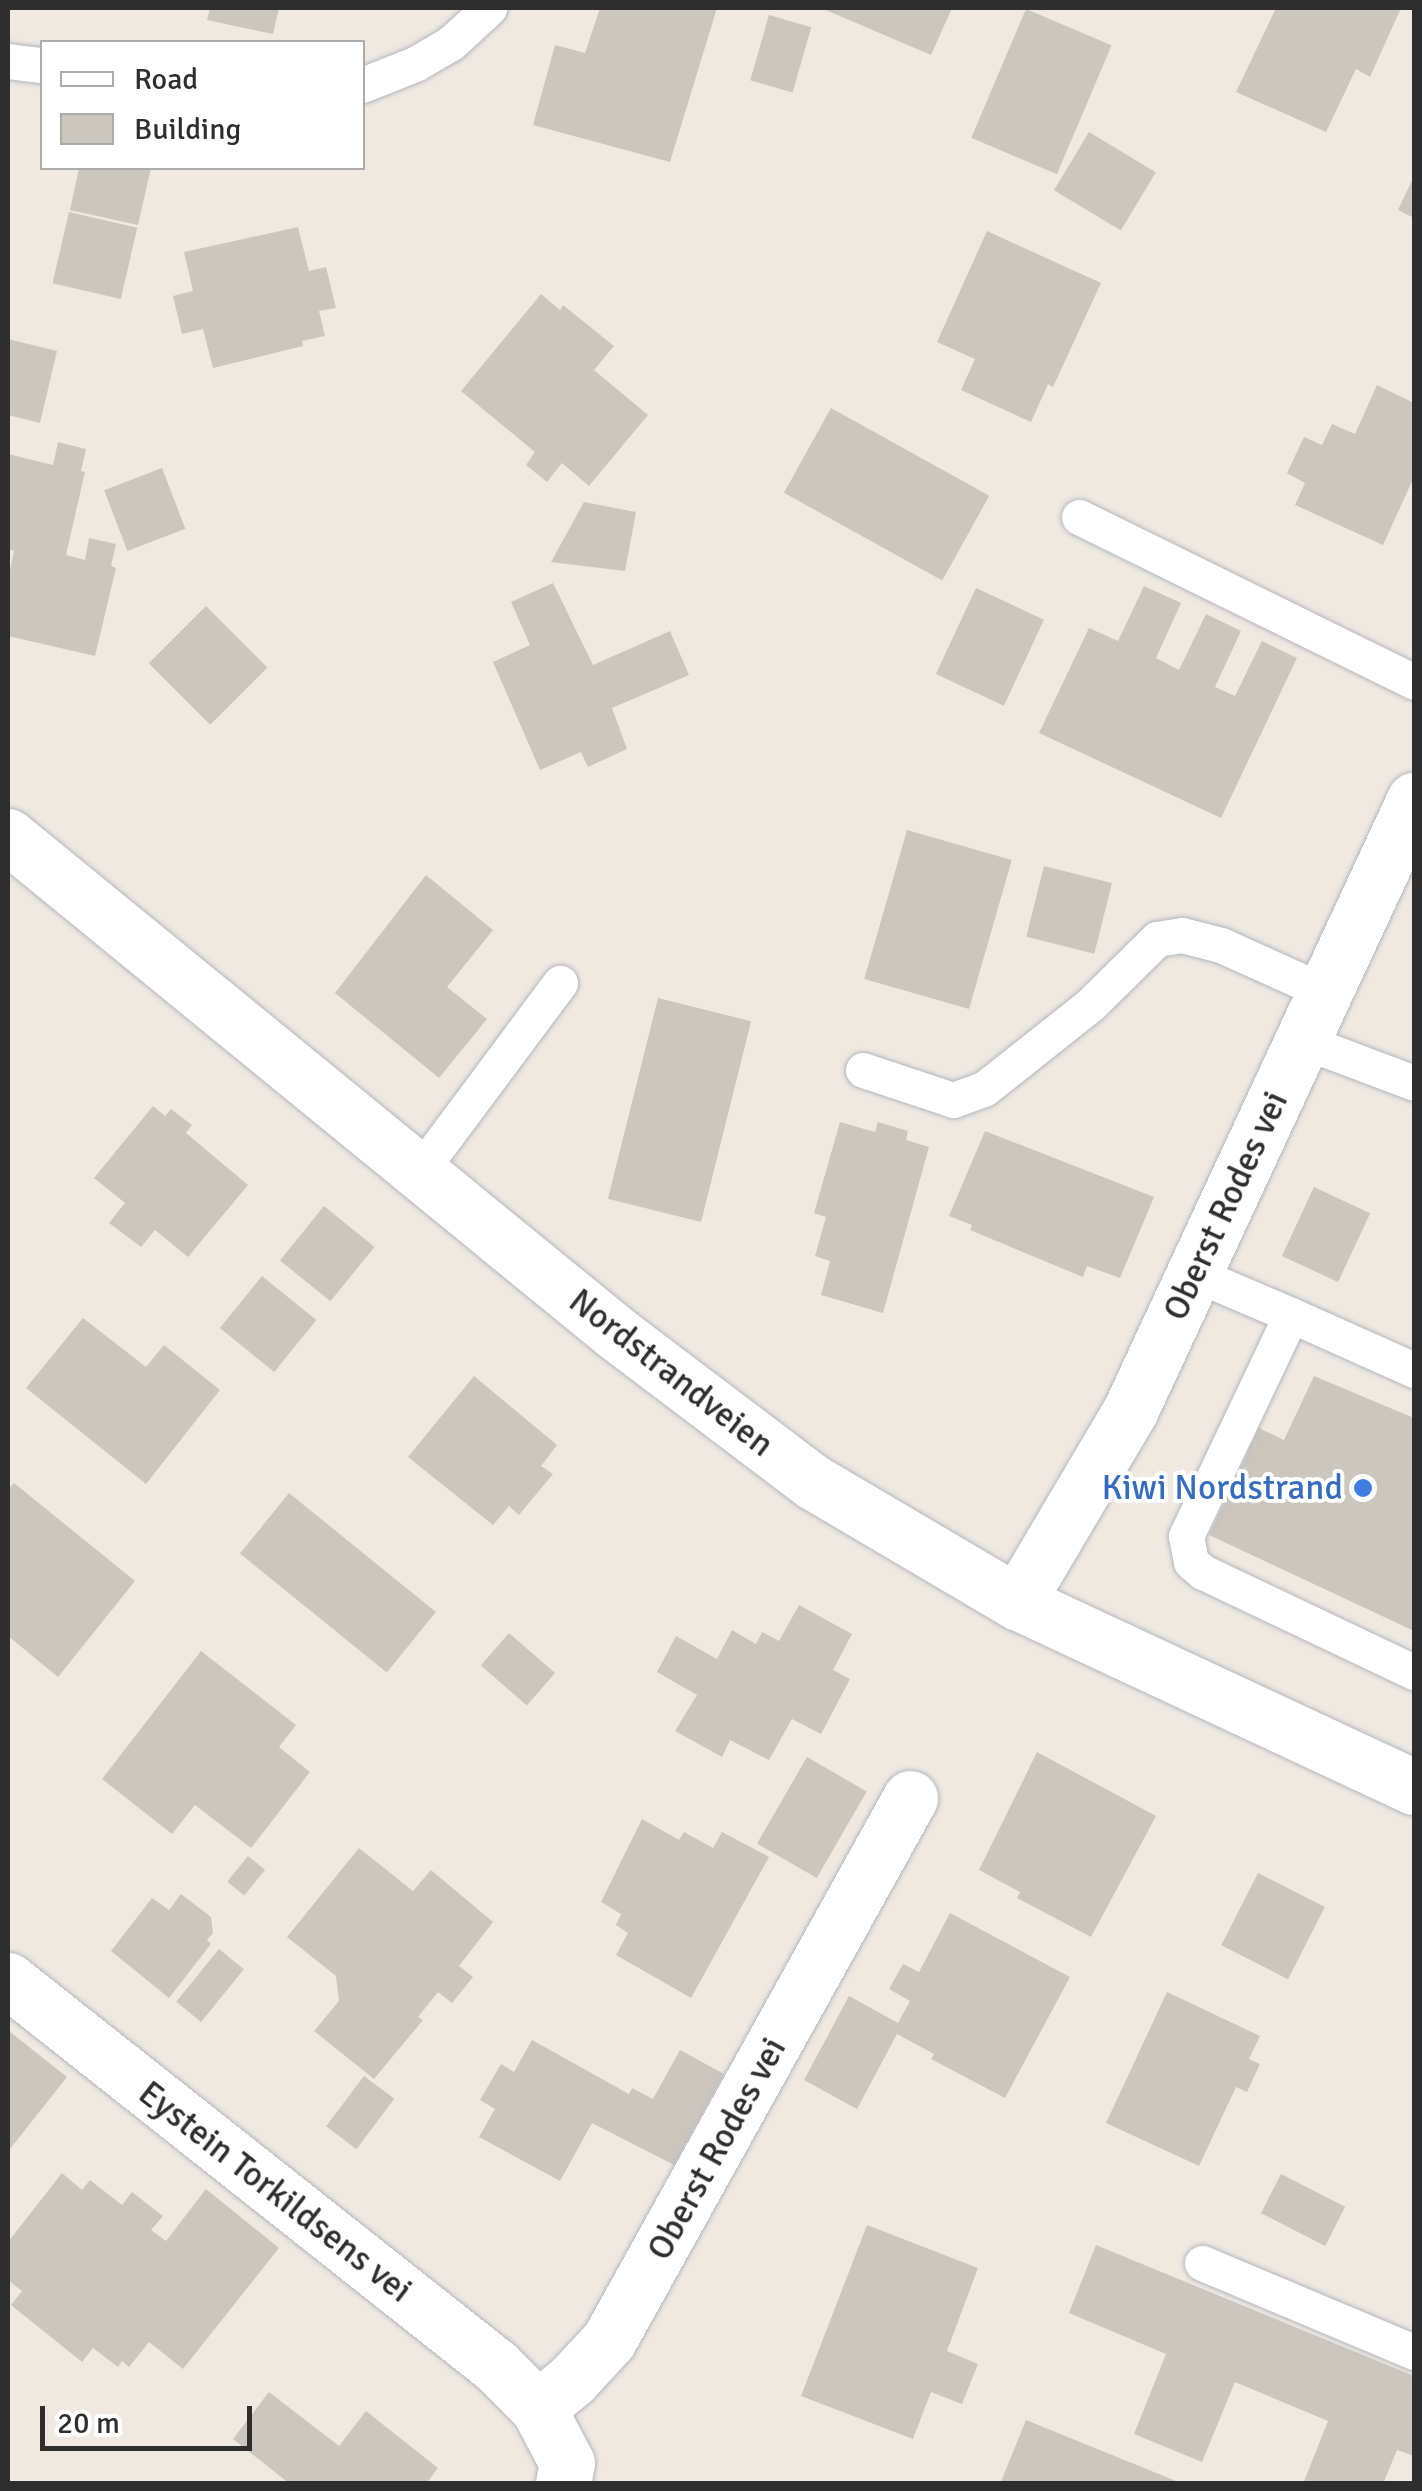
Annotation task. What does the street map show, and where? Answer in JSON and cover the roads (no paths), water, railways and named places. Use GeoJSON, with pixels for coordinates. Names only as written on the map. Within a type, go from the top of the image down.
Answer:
{"type":"FeatureCollection","features":[{"type":"Feature","properties":{"kind":"street","name":"Oberst Rodes vei"},"geometry":{"type":"LineString","coordinates":[[1017,1602],[1130,1411],[1414,800]]}},
{"type":"Feature","properties":{"kind":"street","name":"Nordstrandveien"},"geometry":{"type":"LineString","coordinates":[[8,836],[418,1172],[750,1437],[868,1516],[1017,1602],[1412,1780]]}},
{"type":"Feature","properties":{"kind":"street","name":"Oberst Rodes vei"},"geometry":{"type":"LineString","coordinates":[[538,2408],[572,2380],[609,2340],[910,1798]]}},
{"type":"Feature","properties":{"kind":"street","name":"Eystein Torkildsens vei"},"geometry":{"type":"LineString","coordinates":[[8,1980],[496,2366],[538,2408]]}},
{"type":"Feature","properties":{"kind":"street"},"geometry":{"type":"LineString","coordinates":[[538,2408],[567,2463],[563,2484]]}},
{"type":"Feature","properties":{"kind":"lane"},"geometry":{"type":"LineString","coordinates":[[365,84],[416,64],[451,43],[489,8]]}},
{"type":"Feature","properties":{"kind":"lane"},"geometry":{"type":"LineString","coordinates":[[8,60],[40,65]]}},
{"type":"Feature","properties":{"kind":"lane"},"geometry":{"type":"LineString","coordinates":[[1079,517],[1414,682]]}},
{"type":"Feature","properties":{"kind":"lane"},"geometry":{"type":"LineString","coordinates":[[863,1070],[953,1100],[984,1089],[1090,1006],[1157,939],[1182,935],[1221,945],[1326,992]]}},
{"type":"Feature","properties":{"kind":"lane"},"geometry":{"type":"LineString","coordinates":[[418,1172],[560,983]]}},
{"type":"Feature","properties":{"kind":"lane"},"geometry":{"type":"LineString","coordinates":[[1303,1041],[1414,1083]]}},
{"type":"Feature","properties":{"kind":"lane"},"geometry":{"type":"LineString","coordinates":[[1196,1274],[1414,1370]]}},
{"type":"Feature","properties":{"kind":"lane"},"geometry":{"type":"LineString","coordinates":[[1291,1315],[1186,1536],[1186,1550],[1204,1572],[1414,1672]]}},
{"type":"Feature","properties":{"kind":"lane"},"geometry":{"type":"LineString","coordinates":[[1202,2264],[1414,2352]]}},
{"type":"Feature","properties":{"kind":"place","name":"Kiwi Nordstrand"},"geometry":{"type":"Point","coordinates":[1363,1488]}}]}
